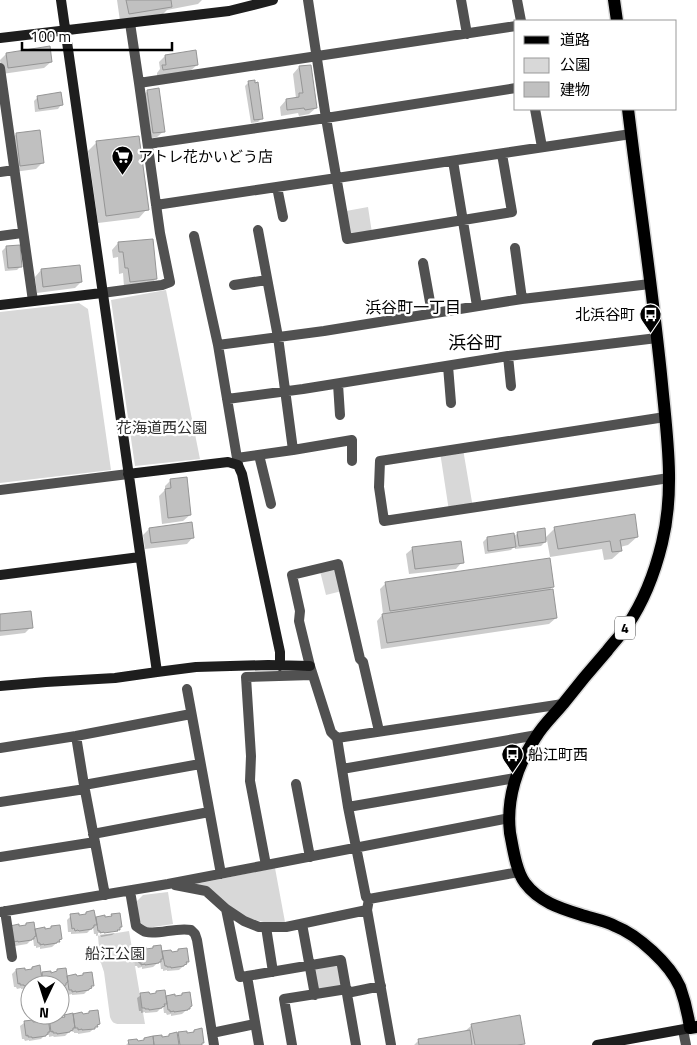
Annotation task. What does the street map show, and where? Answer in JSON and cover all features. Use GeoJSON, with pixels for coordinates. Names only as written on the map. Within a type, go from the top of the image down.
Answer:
{"type":"FeatureCollection","features":[{"type":"Feature","properties":{"kind":"main road"},"geometry":{"type":"LineString","coordinates":[[614,0],[617,20]]}},
{"type":"Feature","properties":{"kind":"main road","name":"4"},"geometry":{"type":"LineString","coordinates":[[628,110],[657,338],[667,436],[668,509],[663,541],[655,570],[643,599],[627,627],[537,735],[525,756],[511,792],[510,832],[519,872],[526,885],[539,897],[557,907],[616,926],[631,934],[647,947],[671,973],[679,985],[687,1007],[690,1028]]}},
{"type":"Feature","properties":{"kind":"street"},"geometry":{"type":"LineString","coordinates":[[61,0],[157,672]]}},
{"type":"Feature","properties":{"kind":"street"},"geometry":{"type":"LineString","coordinates":[[0,38],[229,11],[273,0]]}},
{"type":"Feature","properties":{"kind":"street"},"geometry":{"type":"LineString","coordinates":[[308,0],[326,118],[348,239],[512,212],[502,154]]}},
{"type":"Feature","properties":{"kind":"street"},"geometry":{"type":"LineString","coordinates":[[461,0],[467,34]]}},
{"type":"Feature","properties":{"kind":"street"},"geometry":{"type":"LineString","coordinates":[[517,0],[521,20]]}},
{"type":"Feature","properties":{"kind":"street"},"geometry":{"type":"LineString","coordinates":[[0,305],[162,285],[170,282],[160,233],[130,23]]}},
{"type":"Feature","properties":{"kind":"street"},"geometry":{"type":"LineString","coordinates":[[139,83],[514,26]]}},
{"type":"Feature","properties":{"kind":"street"},"geometry":{"type":"LineString","coordinates":[[0,68],[3,107],[33,301]]}},
{"type":"Feature","properties":{"kind":"street"},"geometry":{"type":"LineString","coordinates":[[148,144],[514,88]]}},
{"type":"Feature","properties":{"kind":"street"},"geometry":{"type":"LineString","coordinates":[[535,110],[542,147]]}},
{"type":"Feature","properties":{"kind":"street"},"geometry":{"type":"LineString","coordinates":[[156,205],[631,134]]}},
{"type":"Feature","properties":{"kind":"street"},"geometry":{"type":"LineString","coordinates":[[453,161],[477,306]]}},
{"type":"Feature","properties":{"kind":"street"},"geometry":{"type":"LineString","coordinates":[[0,172],[14,170]]}},
{"type":"Feature","properties":{"kind":"street"},"geometry":{"type":"LineString","coordinates":[[277,187],[283,217]]}},
{"type":"Feature","properties":{"kind":"street"},"geometry":{"type":"LineString","coordinates":[[258,230],[278,337],[293,450]]}},
{"type":"Feature","properties":{"kind":"street"},"geometry":{"type":"LineString","coordinates":[[0,236],[22,233]]}},
{"type":"Feature","properties":{"kind":"street"},"geometry":{"type":"LineString","coordinates":[[194,236],[218,346],[238,462],[280,652],[280,666]]}},
{"type":"Feature","properties":{"kind":"street"},"geometry":{"type":"LineString","coordinates":[[515,248],[522,299]]}},
{"type":"Feature","properties":{"kind":"street"},"geometry":{"type":"LineString","coordinates":[[423,263],[432,313]]}},
{"type":"Feature","properties":{"kind":"street"},"geometry":{"type":"LineString","coordinates":[[234,285],[267,280]]}},
{"type":"Feature","properties":{"kind":"street"},"geometry":{"type":"LineString","coordinates":[[218,346],[522,299],[650,284]]}},
{"type":"Feature","properties":{"kind":"street"},"geometry":{"type":"LineString","coordinates":[[227,399],[286,392],[508,356],[657,338]]}},
{"type":"Feature","properties":{"kind":"street"},"geometry":{"type":"LineString","coordinates":[[508,356],[511,386]]}},
{"type":"Feature","properties":{"kind":"street"},"geometry":{"type":"LineString","coordinates":[[448,366],[451,403]]}},
{"type":"Feature","properties":{"kind":"street"},"geometry":{"type":"LineString","coordinates":[[338,384],[340,415]]}},
{"type":"Feature","properties":{"kind":"street"},"geometry":{"type":"LineString","coordinates":[[665,417],[380,461],[379,487],[384,521],[669,478]]}},
{"type":"Feature","properties":{"kind":"street"},"geometry":{"type":"LineString","coordinates":[[0,490],[238,462],[260,455],[352,440],[352,461]]}},
{"type":"Feature","properties":{"kind":"street"},"geometry":{"type":"LineString","coordinates":[[260,455],[271,504]]}},
{"type":"Feature","properties":{"kind":"street"},"geometry":{"type":"LineString","coordinates":[[0,574],[140,557]]}},
{"type":"Feature","properties":{"kind":"street"},"geometry":{"type":"LineString","coordinates":[[379,731],[338,564],[292,575],[300,611],[299,621],[311,670],[331,732],[337,738],[348,807],[368,904],[391,1045]]}},
{"type":"Feature","properties":{"kind":"street"},"geometry":{"type":"LineString","coordinates":[[0,686],[115,678],[196,667],[280,666],[311,670]]}},
{"type":"Feature","properties":{"kind":"street"},"geometry":{"type":"LineString","coordinates":[[266,865],[250,782],[251,756],[246,677],[311,670]]}},
{"type":"Feature","properties":{"kind":"street"},"geometry":{"type":"LineString","coordinates":[[187,689],[221,874]]}},
{"type":"Feature","properties":{"kind":"street"},"geometry":{"type":"LineString","coordinates":[[337,738],[563,704]]}},
{"type":"Feature","properties":{"kind":"street"},"geometry":{"type":"LineString","coordinates":[[0,748],[76,736],[191,714]]}},
{"type":"Feature","properties":{"kind":"street"},"geometry":{"type":"LineString","coordinates":[[342,769],[537,735]]}},
{"type":"Feature","properties":{"kind":"street"},"geometry":{"type":"LineString","coordinates":[[76,736],[105,895]]}},
{"type":"Feature","properties":{"kind":"street"},"geometry":{"type":"LineString","coordinates":[[0,802],[200,764]]}},
{"type":"Feature","properties":{"kind":"street"},"geometry":{"type":"LineString","coordinates":[[348,807],[515,778]]}},
{"type":"Feature","properties":{"kind":"street"},"geometry":{"type":"LineString","coordinates":[[296,784],[310,857]]}},
{"type":"Feature","properties":{"kind":"street"},"geometry":{"type":"LineString","coordinates":[[0,857],[209,812]]}},
{"type":"Feature","properties":{"kind":"street"},"geometry":{"type":"LineString","coordinates":[[12,957],[2,912],[168,884],[510,818]]}},
{"type":"Feature","properties":{"kind":"street"},"geometry":{"type":"LineString","coordinates":[[168,884],[206,891],[226,909],[244,921],[259,927],[286,927],[368,904],[519,872]]}},
{"type":"Feature","properties":{"kind":"street"},"geometry":{"type":"LineString","coordinates":[[130,890],[136,926],[140,929],[150,932],[185,928],[195,934],[214,1045]]}},
{"type":"Feature","properties":{"kind":"street"},"geometry":{"type":"LineString","coordinates":[[226,909],[240,977],[341,960],[356,1045]]}},
{"type":"Feature","properties":{"kind":"street"},"geometry":{"type":"LineString","coordinates":[[302,924],[315,995]]}},
{"type":"Feature","properties":{"kind":"street"},"geometry":{"type":"LineString","coordinates":[[266,927],[274,972]]}},
{"type":"Feature","properties":{"kind":"street"},"geometry":{"type":"LineString","coordinates":[[247,976],[259,1045]]}},
{"type":"Feature","properties":{"kind":"street"},"geometry":{"type":"LineString","coordinates":[[292,1045],[284,999],[381,986]]}},
{"type":"Feature","properties":{"kind":"street"},"geometry":{"type":"LineString","coordinates":[[212,1033],[255,1024]]}},
{"type":"Feature","properties":{"kind":"street"},"geometry":{"type":"LineString","coordinates":[[596,1045],[690,1028],[686,1045]]}},
{"type":"Feature","properties":{"kind":"green space"},"geometry":{"type":"Polygon","coordinates":[[[368,207],[372,233],[350,236],[346,211],[368,207]]]}},
{"type":"Feature","properties":{"kind":"green space","name":"花海道西公園"},"geometry":{"type":"Polygon","coordinates":[[[166,290],[200,459],[135,466],[111,300],[166,290]]]}},
{"type":"Feature","properties":{"kind":"green space"},"geometry":{"type":"Polygon","coordinates":[[[79,303],[88,309],[111,470],[0,483],[0,312],[79,303]]]}},
{"type":"Feature","properties":{"kind":"green space"},"geometry":{"type":"Polygon","coordinates":[[[463,449],[473,508],[449,511],[440,452],[463,449]]]}},
{"type":"Feature","properties":{"kind":"green space"},"geometry":{"type":"Polygon","coordinates":[[[336,567],[342,591],[326,595],[320,571],[336,567]]]}},
{"type":"Feature","properties":{"kind":"green space"},"geometry":{"type":"Polygon","coordinates":[[[275,868],[285,922],[268,923],[247,918],[191,885],[275,868]]]}},
{"type":"Feature","properties":{"kind":"green space"},"geometry":{"type":"Polygon","coordinates":[[[168,892],[173,924],[147,928],[139,921],[137,901],[143,895],[168,892]]]}},
{"type":"Feature","properties":{"kind":"green space","name":"船江公園"},"geometry":{"type":"Polygon","coordinates":[[[129,931],[145,1024],[117,1024],[112,1021],[101,963],[87,950],[99,948],[98,936],[129,931]]]}},
{"type":"Feature","properties":{"kind":"green space"},"geometry":{"type":"Polygon","coordinates":[[[341,960],[347,989],[315,995],[310,965],[341,960]]]}},
{"type":"Feature","properties":{"kind":"building"},"geometry":{"type":"Polygon","coordinates":[[[126,0],[171,0],[172,7],[129,14],[126,0]]]}},
{"type":"Feature","properties":{"kind":"building"},"geometry":{"type":"Polygon","coordinates":[[[50,46],[52,62],[8,68],[6,53],[50,46]]]}},
{"type":"Feature","properties":{"kind":"building"},"geometry":{"type":"Polygon","coordinates":[[[196,50],[198,65],[163,70],[162,65],[166,65],[165,55],[196,50]]]}},
{"type":"Feature","properties":{"kind":"building"},"geometry":{"type":"Polygon","coordinates":[[[311,65],[317,108],[287,110],[286,99],[299,97],[299,93],[303,93],[299,66],[311,65]]]}},
{"type":"Feature","properties":{"kind":"building"},"geometry":{"type":"Polygon","coordinates":[[[255,80],[255,83],[258,82],[263,119],[254,120],[248,81],[255,80]]]}},
{"type":"Feature","properties":{"kind":"building"},"geometry":{"type":"Polygon","coordinates":[[[159,88],[165,132],[153,133],[147,90],[159,88]]]}},
{"type":"Feature","properties":{"kind":"building"},"geometry":{"type":"Polygon","coordinates":[[[61,92],[63,105],[39,109],[37,96],[61,92]]]}},
{"type":"Feature","properties":{"kind":"building"},"geometry":{"type":"Polygon","coordinates":[[[40,130],[44,163],[20,166],[16,133],[40,130]]]}},
{"type":"Feature","properties":{"kind":"building","name":"アトレ花かいどう店"},"geometry":{"type":"Polygon","coordinates":[[[139,136],[149,210],[106,216],[96,141],[139,136]]]}},
{"type":"Feature","properties":{"kind":"building"},"geometry":{"type":"Polygon","coordinates":[[[153,239],[157,279],[130,282],[128,268],[125,268],[123,252],[119,252],[118,242],[153,239]]]}},
{"type":"Feature","properties":{"kind":"building"},"geometry":{"type":"Polygon","coordinates":[[[20,245],[22,267],[8,268],[6,246],[20,245]]]}},
{"type":"Feature","properties":{"kind":"building"},"geometry":{"type":"Polygon","coordinates":[[[80,265],[82,282],[43,287],[41,269],[80,265]]]}},
{"type":"Feature","properties":{"kind":"building"},"geometry":{"type":"Polygon","coordinates":[[[187,477],[191,515],[168,518],[165,489],[171,488],[170,479],[187,477]]]}},
{"type":"Feature","properties":{"kind":"building"},"geometry":{"type":"Polygon","coordinates":[[[635,514],[638,537],[620,540],[622,551],[612,552],[610,541],[558,549],[554,527],[635,514]]]}},
{"type":"Feature","properties":{"kind":"building"},"geometry":{"type":"Polygon","coordinates":[[[192,522],[194,538],[151,543],[149,528],[192,522]]]}},
{"type":"Feature","properties":{"kind":"building"},"geometry":{"type":"Polygon","coordinates":[[[545,528],[546,542],[519,546],[517,532],[545,528]]]}},
{"type":"Feature","properties":{"kind":"building"},"geometry":{"type":"Polygon","coordinates":[[[514,533],[516,547],[488,551],[487,537],[514,533]]]}},
{"type":"Feature","properties":{"kind":"building"},"geometry":{"type":"Polygon","coordinates":[[[461,541],[464,563],[415,569],[412,547],[461,541]]]}},
{"type":"Feature","properties":{"kind":"building"},"geometry":{"type":"Polygon","coordinates":[[[550,558],[554,587],[390,611],[385,582],[550,558]]]}},
{"type":"Feature","properties":{"kind":"building"},"geometry":{"type":"Polygon","coordinates":[[[553,589],[557,618],[387,643],[382,614],[553,589]]]}},
{"type":"Feature","properties":{"kind":"building"},"geometry":{"type":"Polygon","coordinates":[[[31,611],[33,628],[0,631],[0,614],[31,611]]]}},
{"type":"Feature","properties":{"kind":"building"},"geometry":{"type":"Polygon","coordinates":[[[94,910],[97,925],[94,925],[92,929],[75,931],[74,928],[72,929],[70,914],[86,914],[86,912],[94,910]]]}},
{"type":"Feature","properties":{"kind":"building"},"geometry":{"type":"Polygon","coordinates":[[[120,913],[122,927],[120,927],[120,930],[104,933],[98,931],[96,917],[112,916],[111,914],[120,913]]]}},
{"type":"Feature","properties":{"kind":"building"},"geometry":{"type":"Polygon","coordinates":[[[34,922],[36,936],[34,939],[14,942],[10,926],[26,925],[26,923],[34,922]]]}},
{"type":"Feature","properties":{"kind":"building"},"geometry":{"type":"Polygon","coordinates":[[[60,925],[62,939],[59,940],[60,942],[44,945],[38,943],[35,929],[45,927],[45,929],[60,925]]]}},
{"type":"Feature","properties":{"kind":"building"},"geometry":{"type":"Polygon","coordinates":[[[161,945],[163,959],[161,959],[161,962],[145,965],[139,963],[137,949],[153,948],[153,946],[161,945]]]}},
{"type":"Feature","properties":{"kind":"building"},"geometry":{"type":"Polygon","coordinates":[[[187,948],[189,962],[186,962],[187,964],[171,968],[165,966],[162,951],[171,950],[172,952],[187,948]]]}},
{"type":"Feature","properties":{"kind":"building"},"geometry":{"type":"Polygon","coordinates":[[[40,965],[41,975],[20,975],[20,983],[18,984],[16,969],[25,968],[25,970],[32,969],[32,967],[40,965]]]}},
{"type":"Feature","properties":{"kind":"building"},"geometry":{"type":"Polygon","coordinates":[[[66,968],[67,975],[42,975],[42,972],[51,971],[51,973],[57,971],[57,969],[66,968]]]}},
{"type":"Feature","properties":{"kind":"building"},"geometry":{"type":"Polygon","coordinates":[[[92,972],[94,986],[91,986],[92,988],[89,990],[72,992],[70,990],[70,975],[83,975],[83,973],[92,972]]]}},
{"type":"Feature","properties":{"kind":"building"},"geometry":{"type":"Polygon","coordinates":[[[165,990],[167,1004],[164,1004],[165,1006],[149,1010],[142,1008],[140,993],[149,992],[150,994],[165,990]]]}},
{"type":"Feature","properties":{"kind":"building"},"geometry":{"type":"Polygon","coordinates":[[[190,992],[192,1006],[190,1009],[174,1012],[168,1010],[166,996],[182,995],[182,993],[190,992]]]}},
{"type":"Feature","properties":{"kind":"building"},"geometry":{"type":"Polygon","coordinates":[[[98,1010],[100,1024],[97,1025],[98,1027],[82,1030],[75,1028],[73,1014],[82,1012],[83,1014],[98,1010]]]}},
{"type":"Feature","properties":{"kind":"building"},"geometry":{"type":"Polygon","coordinates":[[[73,1013],[75,1028],[73,1030],[57,1034],[53,1033],[53,1031],[51,1032],[50,1025],[70,1025],[70,1014],[73,1013]]]}},
{"type":"Feature","properties":{"kind":"building"},"geometry":{"type":"Polygon","coordinates":[[[520,1015],[525,1044],[475,1045],[471,1024],[520,1015]]]}},
{"type":"Feature","properties":{"kind":"building"},"geometry":{"type":"Polygon","coordinates":[[[25,1025],[49,1025],[50,1032],[46,1036],[32,1038],[28,1037],[28,1035],[26,1036],[25,1025]]]}},
{"type":"Feature","properties":{"kind":"building"},"geometry":{"type":"Polygon","coordinates":[[[202,1028],[204,1043],[202,1045],[180,1045],[178,1032],[194,1032],[194,1030],[202,1028]]]}},
{"type":"Feature","properties":{"kind":"building"},"geometry":{"type":"Polygon","coordinates":[[[470,1030],[472,1045],[419,1045],[418,1039],[470,1030]]]}},
{"type":"Feature","properties":{"kind":"building"},"geometry":{"type":"Polygon","coordinates":[[[177,1032],[179,1045],[154,1045],[153,1036],[169,1036],[169,1034],[177,1032]]]}},
{"type":"Feature","properties":{"kind":"building"},"geometry":{"type":"Polygon","coordinates":[[[153,1036],[154,1045],[129,1045],[128,1040],[137,1039],[138,1041],[153,1036]]]}},
{"type":"Feature","properties":{"kind":"place","name":"アトレ花かいどう店"},"geometry":{"type":"Point","coordinates":[122,176]}},
{"type":"Feature","properties":{"kind":"place","name":"北浜谷町"},"geometry":{"type":"Point","coordinates":[651,334]}},
{"type":"Feature","properties":{"kind":"place","name":"船江町西"},"geometry":{"type":"Point","coordinates":[512,774]}},
{"type":"Feature","properties":{"kind":"district","name":"浜谷町一丁目"},"geometry":{"type":"Point","coordinates":[413,307]}},
{"type":"Feature","properties":{"kind":"district","name":"浜谷町"},"geometry":{"type":"Point","coordinates":[475,343]}}]}
